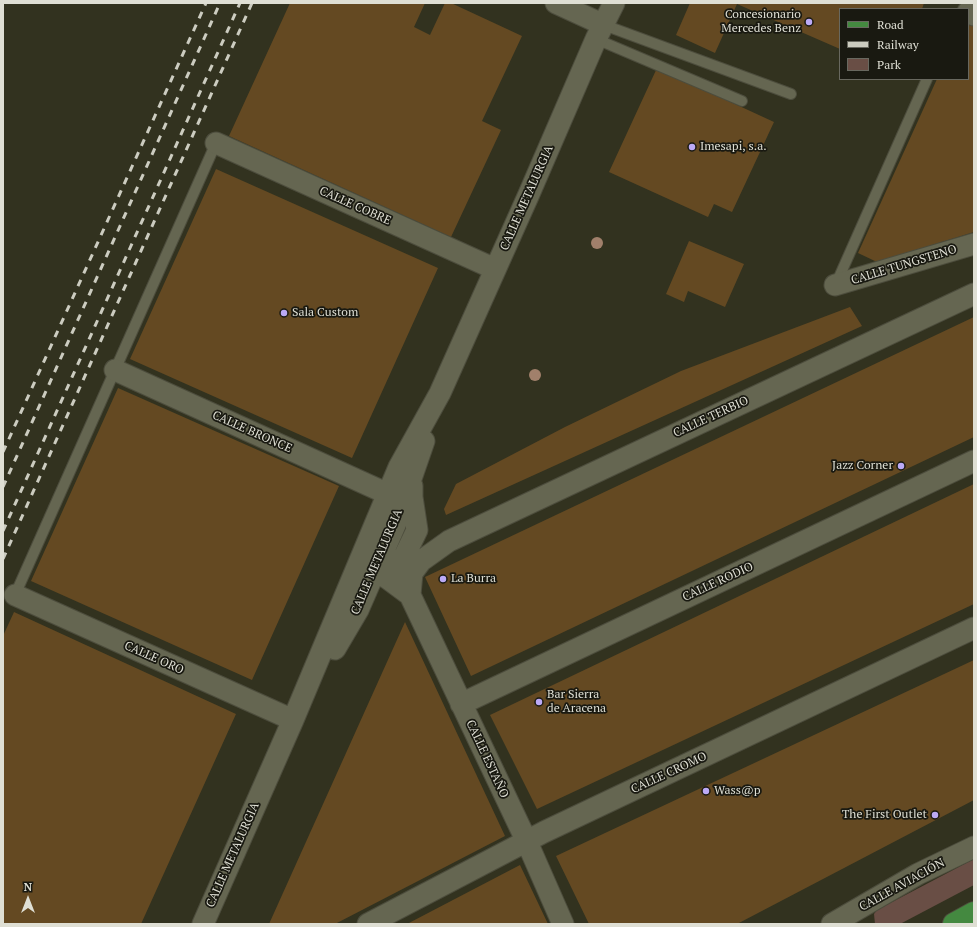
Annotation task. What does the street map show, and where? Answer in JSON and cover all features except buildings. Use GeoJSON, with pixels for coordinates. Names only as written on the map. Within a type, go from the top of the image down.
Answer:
{"type":"FeatureCollection","features":[{"type":"Feature","properties":{"kind":"main road"},"geometry":{"type":"LineString","coordinates":[[954,924],[974,913]]}},
{"type":"Feature","properties":{"kind":"street"},"geometry":{"type":"LineString","coordinates":[[556,3],[600,32]]}},
{"type":"Feature","properties":{"kind":"street","name":"CALLE METALURGIA"},"geometry":{"type":"LineString","coordinates":[[203,924],[293,720],[399,467],[440,393],[614,3]]}},
{"type":"Feature","properties":{"kind":"street","name":"CALLE COBRE"},"geometry":{"type":"LineString","coordinates":[[216,143],[495,269]]}},
{"type":"Feature","properties":{"kind":"street","name":"CALLE TUNGSTENO"},"geometry":{"type":"LineString","coordinates":[[835,285],[974,244]]}},
{"type":"Feature","properties":{"kind":"street","name":"CALLE TERBIO"},"geometry":{"type":"LineString","coordinates":[[410,595],[412,573],[421,561],[449,541],[974,294]]}},
{"type":"Feature","properties":{"kind":"street","name":"CALLE BRONCE"},"geometry":{"type":"LineString","coordinates":[[115,370],[388,494]]}},
{"type":"Feature","properties":{"kind":"street","name":"CALLE METALURGIA"},"geometry":{"type":"LineString","coordinates":[[293,720],[358,610],[362,599],[377,573],[413,474],[440,393]]}},
{"type":"Feature","properties":{"kind":"street","name":"CALLE RODIO"},"geometry":{"type":"LineString","coordinates":[[461,704],[974,461]]}},
{"type":"Feature","properties":{"kind":"street"},"geometry":{"type":"LineString","coordinates":[[377,573],[392,571],[405,555],[417,530],[412,497],[413,474]]}},
{"type":"Feature","properties":{"kind":"street"},"geometry":{"type":"LineString","coordinates":[[388,494],[391,510],[371,558],[377,573],[410,595]]}},
{"type":"Feature","properties":{"kind":"street"},"geometry":{"type":"LineString","coordinates":[[417,530],[426,539],[449,541]]}},
{"type":"Feature","properties":{"kind":"street"},"geometry":{"type":"LineString","coordinates":[[362,599],[375,593],[390,591],[410,595]]}},
{"type":"Feature","properties":{"kind":"street","name":"CALLE ORO"},"geometry":{"type":"LineString","coordinates":[[15,595],[293,720]]}},
{"type":"Feature","properties":{"kind":"street","name":"CALLE ESTAÑO"},"geometry":{"type":"LineString","coordinates":[[410,595],[527,842],[563,924]]}},
{"type":"Feature","properties":{"kind":"street","name":"CALLE CROMO"},"geometry":{"type":"LineString","coordinates":[[368,924],[544,832],[974,628]]}},
{"type":"Feature","properties":{"kind":"street","name":"CALLE AVIACIÓN"},"geometry":{"type":"LineString","coordinates":[[832,924],[918,874],[974,847]]}},
{"type":"Feature","properties":{"kind":"lane"},"geometry":{"type":"LineString","coordinates":[[600,32],[791,94]]}},
{"type":"Feature","properties":{"kind":"lane"},"geometry":{"type":"LineString","coordinates":[[600,32],[742,101]]}},
{"type":"Feature","properties":{"kind":"lane"},"geometry":{"type":"LineString","coordinates":[[835,285],[928,80]]}},
{"type":"Feature","properties":{"kind":"lane"},"geometry":{"type":"LineString","coordinates":[[15,595],[216,143]]}},
{"type":"Feature","properties":{"kind":"green space"},"geometry":{"type":"Polygon","coordinates":[[[974,859],[974,885],[900,924],[875,924],[874,914],[877,910],[974,859]]]}},
{"type":"Feature","properties":{"kind":"railway"},"geometry":{"type":"LineString","coordinates":[[3,452],[206,3]]}},
{"type":"Feature","properties":{"kind":"railway"},"geometry":{"type":"LineString","coordinates":[[3,487],[220,3]]}},
{"type":"Feature","properties":{"kind":"railway"},"geometry":{"type":"LineString","coordinates":[[3,531],[240,3]]}},
{"type":"Feature","properties":{"kind":"railway"},"geometry":{"type":"LineString","coordinates":[[3,559],[252,3]]}},
{"type":"Feature","properties":{"kind":"place","name":"Concesionario Mercedes Benz"},"geometry":{"type":"Point","coordinates":[809,22]}},
{"type":"Feature","properties":{"kind":"place","name":"Imesapi, s.a."},"geometry":{"type":"Point","coordinates":[692,147]}},
{"type":"Feature","properties":{"kind":"place","name":"Sala Custom"},"geometry":{"type":"Point","coordinates":[284,313]}},
{"type":"Feature","properties":{"kind":"place","name":"Jazz Corner"},"geometry":{"type":"Point","coordinates":[901,466]}},
{"type":"Feature","properties":{"kind":"place","name":"La Burra"},"geometry":{"type":"Point","coordinates":[443,579]}},
{"type":"Feature","properties":{"kind":"place","name":"Bar Sierra de Aracena"},"geometry":{"type":"Point","coordinates":[539,702]}},
{"type":"Feature","properties":{"kind":"place","name":"Wass@p"},"geometry":{"type":"Point","coordinates":[706,791]}},
{"type":"Feature","properties":{"kind":"place","name":"The First Outlet"},"geometry":{"type":"Point","coordinates":[935,815]}}]}
